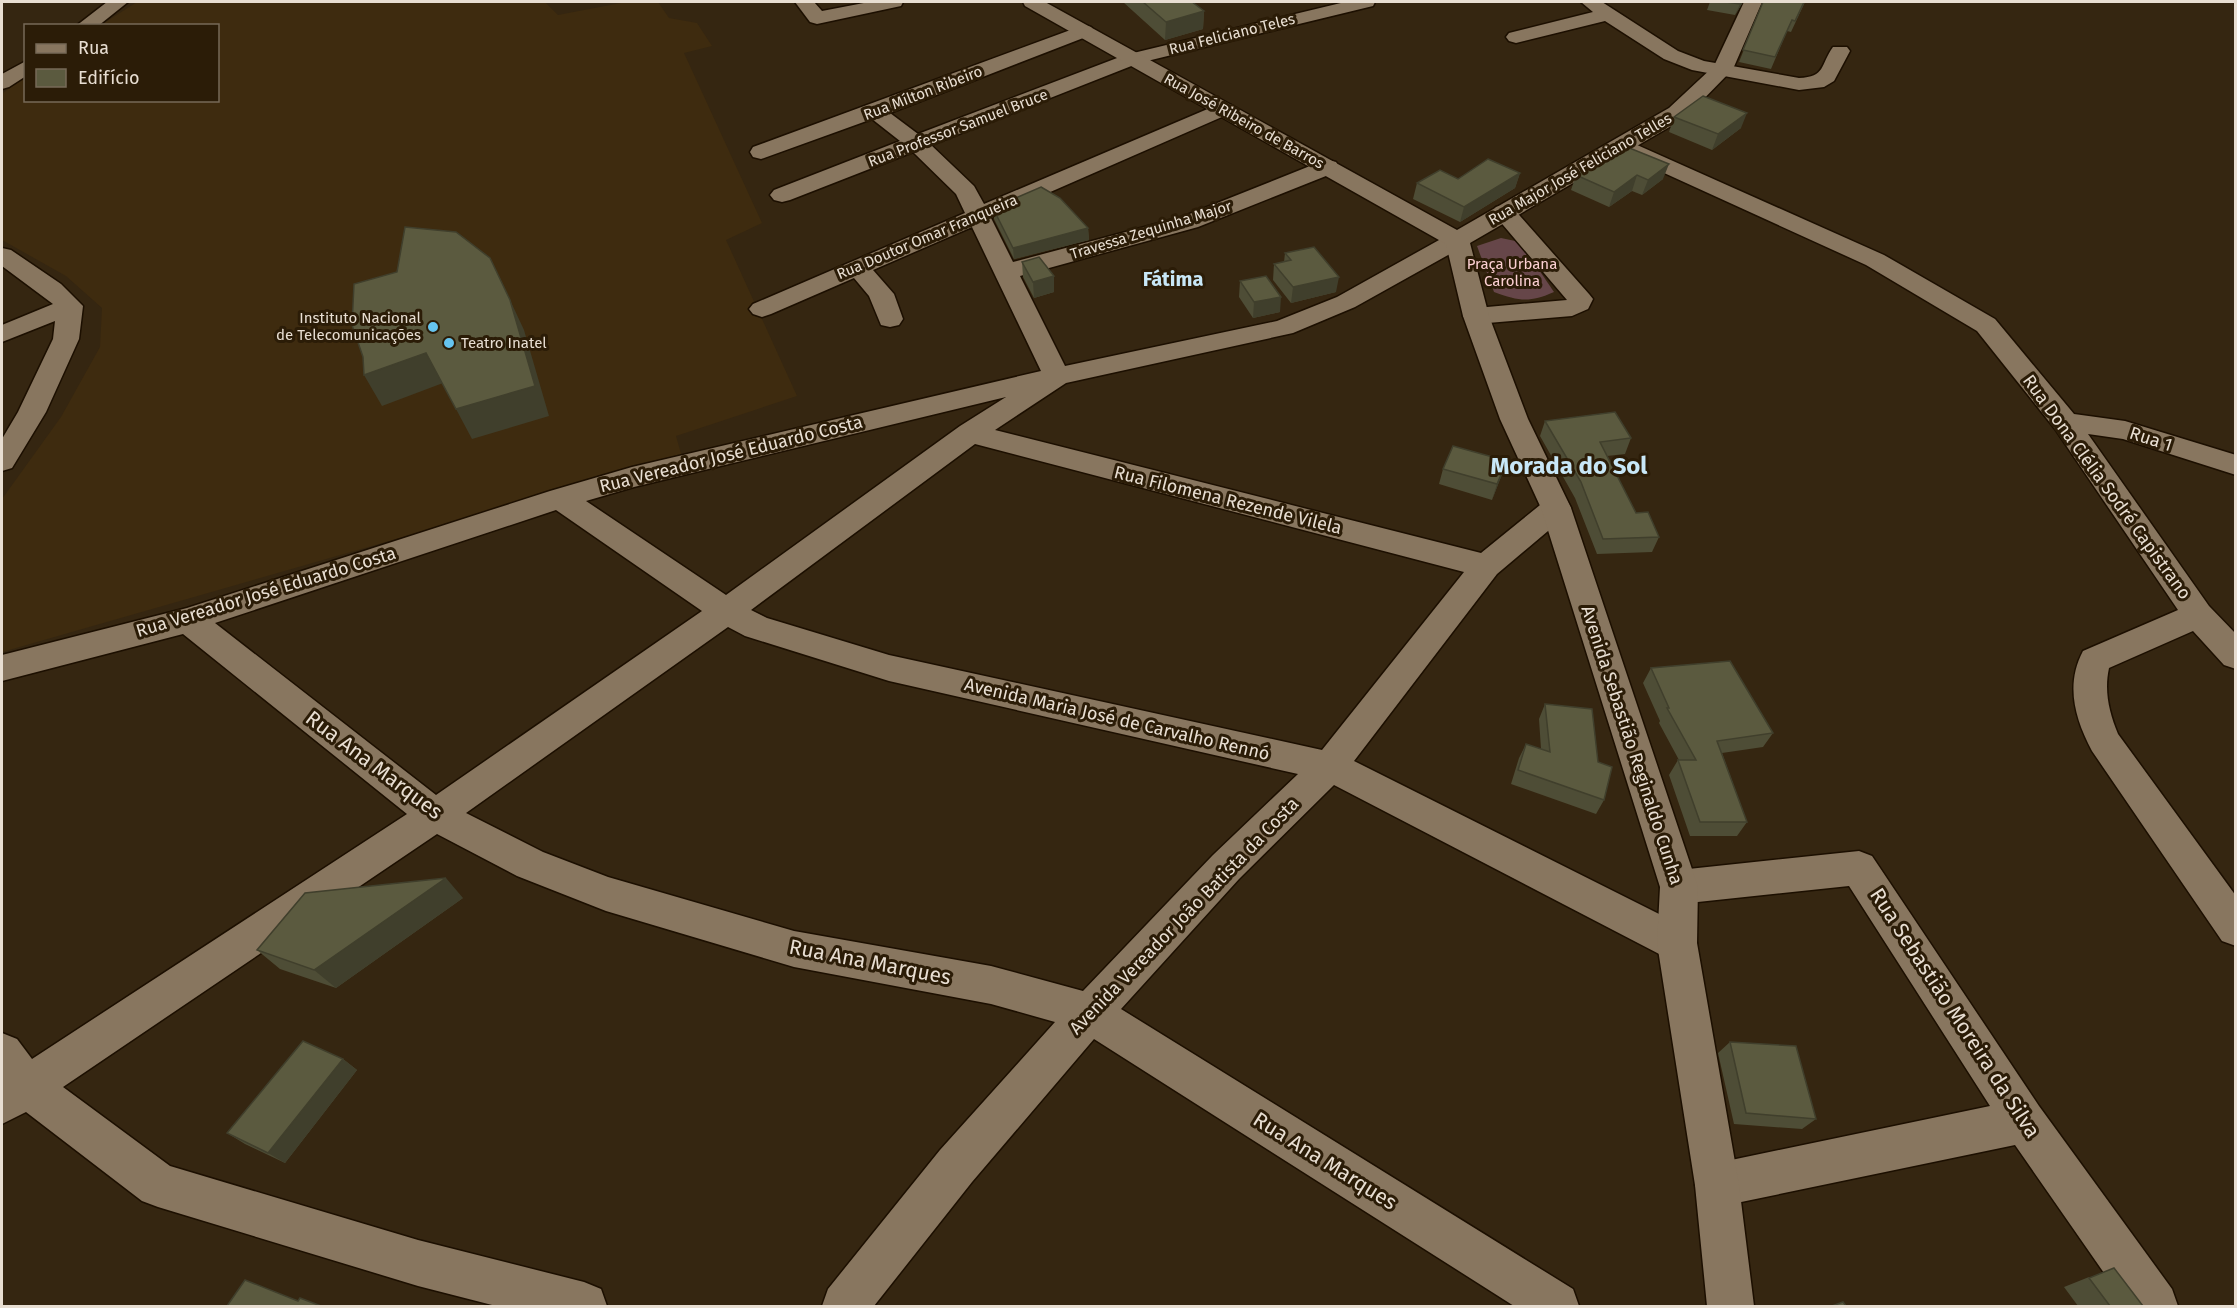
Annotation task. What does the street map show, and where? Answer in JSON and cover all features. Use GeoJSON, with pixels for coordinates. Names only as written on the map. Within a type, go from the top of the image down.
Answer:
{"type":"FeatureCollection","features":[{"type":"Feature","properties":{"kind":"street"},"geometry":{"type":"LineString","coordinates":[[88,24],[119,2]]}},
{"type":"Feature","properties":{"kind":"street"},"geometry":{"type":"LineString","coordinates":[[804,2],[817,18],[894,2]]}},
{"type":"Feature","properties":{"kind":"street","name":"Rua José Ribeiro de Barros"},"geometry":{"type":"LineString","coordinates":[[1032,2],[1457,240]]}},
{"type":"Feature","properties":{"kind":"street","name":"Rua Feliciano Teles"},"geometry":{"type":"LineString","coordinates":[[1132,59],[1366,2]]}},
{"type":"Feature","properties":{"kind":"street"},"geometry":{"type":"LineString","coordinates":[[1590,2],[1671,55],[1699,66],[1799,84],[1815,84],[1829,76],[1840,51]]}},
{"type":"Feature","properties":{"kind":"street","name":"Rua Major José Feliciano Telles"},"geometry":{"type":"LineString","coordinates":[[1457,240],[1677,113],[1723,69],[1754,2]]}},
{"type":"Feature","properties":{"kind":"street"},"geometry":{"type":"LineString","coordinates":[[1516,37],[1610,14]]}},
{"type":"Feature","properties":{"kind":"street","name":"Rua Mílton Ribeiro"},"geometry":{"type":"LineString","coordinates":[[761,152],[1084,31]]}},
{"type":"Feature","properties":{"kind":"street","name":"Rua Professor Samuel Bruce"},"geometry":{"type":"LineString","coordinates":[[782,195],[1132,59]]}},
{"type":"Feature","properties":{"kind":"street"},"geometry":{"type":"LineString","coordinates":[[2,83],[24,68]]}},
{"type":"Feature","properties":{"kind":"street","name":"Rua Doutor Omar Franqueira"},"geometry":{"type":"LineString","coordinates":[[762,309],[1224,109]]}},
{"type":"Feature","properties":{"kind":"street"},"geometry":{"type":"LineString","coordinates":[[14,1095],[435,815],[726,611],[970,434],[1057,376],[976,216],[966,191],[917,144],[875,111]]}},
{"type":"Feature","properties":{"kind":"street","name":"Rua Dona Clélia Sodré Capistrano"},"geometry":{"type":"LineString","coordinates":[[1622,145],[1875,260],[1986,325],[2065,422],[2198,615],[2235,656]]}},
{"type":"Feature","properties":{"kind":"street","name":"Travessa Zequinha Major"},"geometry":{"type":"LineString","coordinates":[[1005,272],[1190,222],[1328,167]]}},
{"type":"Feature","properties":{"kind":"street"},"geometry":{"type":"LineString","coordinates":[[1476,316],[1572,308],[1579,304],[1578,295],[1504,212]]}},
{"type":"Feature","properties":{"kind":"street","name":"Avenida Sebastião Reginaldo Cunha"},"geometry":{"type":"LineString","coordinates":[[1457,240],[1476,316],[1514,419],[1556,508],[1679,887],[1677,943],[1717,1185],[1731,1306]]}},
{"type":"Feature","properties":{"kind":"street","name":"Rua Vereador José Eduardo Costa"},"geometry":{"type":"LineString","coordinates":[[2,668],[188,620],[560,498],[690,462],[1057,376],[1294,324],[1346,302],[1457,240]]}},
{"type":"Feature","properties":{"kind":"street"},"geometry":{"type":"LineString","coordinates":[[2,255],[52,289],[70,306]]}},
{"type":"Feature","properties":{"kind":"street"},"geometry":{"type":"LineString","coordinates":[[856,267],[880,294],[890,320]]}},
{"type":"Feature","properties":{"kind":"street"},"geometry":{"type":"LineString","coordinates":[[2,334],[70,306]]}},
{"type":"Feature","properties":{"kind":"street"},"geometry":{"type":"LineString","coordinates":[[2,461],[32,412],[66,339],[70,306]]}},
{"type":"Feature","properties":{"kind":"street","name":"Rua 1"},"geometry":{"type":"LineString","coordinates":[[2065,422],[2125,430],[2235,465]]}},
{"type":"Feature","properties":{"kind":"street","name":"Rua Filomena Rezende Vilela"},"geometry":{"type":"LineString","coordinates":[[970,434],[1486,566]]}},
{"type":"Feature","properties":{"kind":"street","name":"Avenida Maria José de Carvalho Rennó"},"geometry":{"type":"LineString","coordinates":[[560,498],[726,611],[756,627],[889,668],[1330,766],[1677,943]]}},
{"type":"Feature","properties":{"kind":"street","name":"Avenida Vereador João Batista da Costa"},"geometry":{"type":"LineString","coordinates":[[845,1306],[956,1166],[1090,1013],[1226,867],[1330,766],[1486,566],[1556,508]]}},
{"type":"Feature","properties":{"kind":"street"},"geometry":{"type":"LineString","coordinates":[[2198,615],[2095,660],[2088,693],[2093,716],[2104,741],[2235,928]]}},
{"type":"Feature","properties":{"kind":"street","name":"Rua Ana Marques"},"geometry":{"type":"LineString","coordinates":[[188,620],[435,815],[530,864],[606,894],[794,949],[991,985],[1090,1013],[1557,1306]]}},
{"type":"Feature","properties":{"kind":"street","name":"Rua Sebastião Moreira da Silva"},"geometry":{"type":"LineString","coordinates":[[1679,887],[1859,868],[2024,1121],[2155,1306]]}},
{"type":"Feature","properties":{"kind":"street"},"geometry":{"type":"LineString","coordinates":[[2,1053],[14,1095],[158,1185],[418,1263],[584,1306]]}},
{"type":"Feature","properties":{"kind":"street"},"geometry":{"type":"LineString","coordinates":[[1717,1185],[2024,1121]]}},
{"type":"Feature","properties":{"kind":"shaded area","name":"Instituto Nacional de Telecomunicações"},"geometry":{"type":"Polygon","coordinates":[[[137,2],[545,2],[558,15],[626,2],[658,2],[669,18],[697,23],[712,46],[684,53],[762,223],[726,240],[797,396],[676,436],[682,457],[2,652],[2,499],[61,417],[100,347],[102,308],[66,276],[2,240],[2,94],[24,77],[24,102],[219,102],[219,24],[103,24],[137,2]]]}},
{"type":"Feature","properties":{"kind":"green space","name":"Praça Urbana Carolina"},"geometry":{"type":"Polygon","coordinates":[[[1501,238],[1520,242],[1554,292],[1524,300],[1494,292],[1477,246],[1501,238]]]}},
{"type":"Feature","properties":{"kind":"building"},"geometry":{"type":"Polygon","coordinates":[[[1143,2],[1192,2],[1204,11],[1166,22],[1143,2]]]}},
{"type":"Feature","properties":{"kind":"building"},"geometry":{"type":"Polygon","coordinates":[[[1763,2],[1804,2],[1795,21],[1792,20],[1775,57],[1743,50],[1763,2]]]}},
{"type":"Feature","properties":{"kind":"building"},"geometry":{"type":"Polygon","coordinates":[[[1703,96],[1747,113],[1718,134],[1674,117],[1703,96]]]}},
{"type":"Feature","properties":{"kind":"building"},"geometry":{"type":"Polygon","coordinates":[[[1622,145],[1669,164],[1648,180],[1637,175],[1614,192],[1576,175],[1599,158],[1622,145]]]}},
{"type":"Feature","properties":{"kind":"building"},"geometry":{"type":"Polygon","coordinates":[[[1488,159],[1520,173],[1464,207],[1417,183],[1440,170],[1458,179],[1488,159]]]}},
{"type":"Feature","properties":{"kind":"building"},"geometry":{"type":"Polygon","coordinates":[[[1041,187],[1060,198],[1088,228],[1013,248],[993,208],[1041,187]]]}},
{"type":"Feature","properties":{"kind":"building","name":"Teatro Inatel"},"geometry":{"type":"Polygon","coordinates":[[[405,227],[456,232],[490,258],[510,300],[535,386],[456,409],[426,353],[364,375],[363,357],[352,325],[354,284],[397,272],[405,227]]]}},
{"type":"Feature","properties":{"kind":"building"},"geometry":{"type":"Polygon","coordinates":[[[1314,247],[1339,277],[1293,287],[1274,264],[1291,260],[1285,253],[1314,247]]]}},
{"type":"Feature","properties":{"kind":"building"},"geometry":{"type":"Polygon","coordinates":[[[1039,257],[1054,276],[1033,282],[1022,262],[1039,257]]]}},
{"type":"Feature","properties":{"kind":"building"},"geometry":{"type":"Polygon","coordinates":[[[1266,276],[1281,297],[1254,302],[1240,281],[1266,276]]]}},
{"type":"Feature","properties":{"kind":"building"},"geometry":{"type":"Polygon","coordinates":[[[1615,412],[1631,438],[1600,442],[1636,513],[1648,512],[1659,537],[1603,539],[1581,482],[1545,421],[1615,412]]]}},
{"type":"Feature","properties":{"kind":"building"},"geometry":{"type":"Polygon","coordinates":[[[1453,446],[1507,461],[1497,484],[1443,469],[1453,446]]]}},
{"type":"Feature","properties":{"kind":"building"},"geometry":{"type":"Polygon","coordinates":[[[1730,661],[1773,733],[1717,741],[1747,822],[1700,822],[1678,760],[1696,760],[1667,708],[1669,708],[1651,668],[1730,661]]]}},
{"type":"Feature","properties":{"kind":"building"},"geometry":{"type":"Polygon","coordinates":[[[1545,704],[1592,709],[1598,762],[1612,767],[1604,800],[1518,770],[1526,744],[1550,752],[1545,704]]]}},
{"type":"Feature","properties":{"kind":"building"},"geometry":{"type":"Polygon","coordinates":[[[446,878],[314,970],[257,950],[305,893],[446,878]]]}},
{"type":"Feature","properties":{"kind":"building"},"geometry":{"type":"Polygon","coordinates":[[[303,1041],[343,1059],[268,1153],[227,1133],[303,1041]]]}},
{"type":"Feature","properties":{"kind":"building"},"geometry":{"type":"Polygon","coordinates":[[[1730,1042],[1796,1046],[1816,1119],[1746,1113],[1730,1042]]]}},
{"type":"Feature","properties":{"kind":"building"},"geometry":{"type":"Polygon","coordinates":[[[2114,1268],[2143,1306],[2110,1306],[2089,1278],[2114,1268]]]}},
{"type":"Feature","properties":{"kind":"building"},"geometry":{"type":"Polygon","coordinates":[[[245,1280],[298,1301],[300,1298],[321,1306],[227,1306],[245,1280]]]}},
{"type":"Feature","properties":{"kind":"building"},"geometry":{"type":"Polygon","coordinates":[[[1843,1302],[1846,1306],[1832,1306],[1843,1302]]]}},
{"type":"Feature","properties":{"kind":"place","name":"Instituto Nacional de Telecomunicações"},"geometry":{"type":"Point","coordinates":[433,327]}},
{"type":"Feature","properties":{"kind":"place","name":"Teatro Inatel"},"geometry":{"type":"Point","coordinates":[449,343]}},
{"type":"Feature","properties":{"kind":"district","name":"Fátima"},"geometry":{"type":"Point","coordinates":[1173,279]}},
{"type":"Feature","properties":{"kind":"district","name":"Morada do Sol"},"geometry":{"type":"Point","coordinates":[1569,466]}}]}
